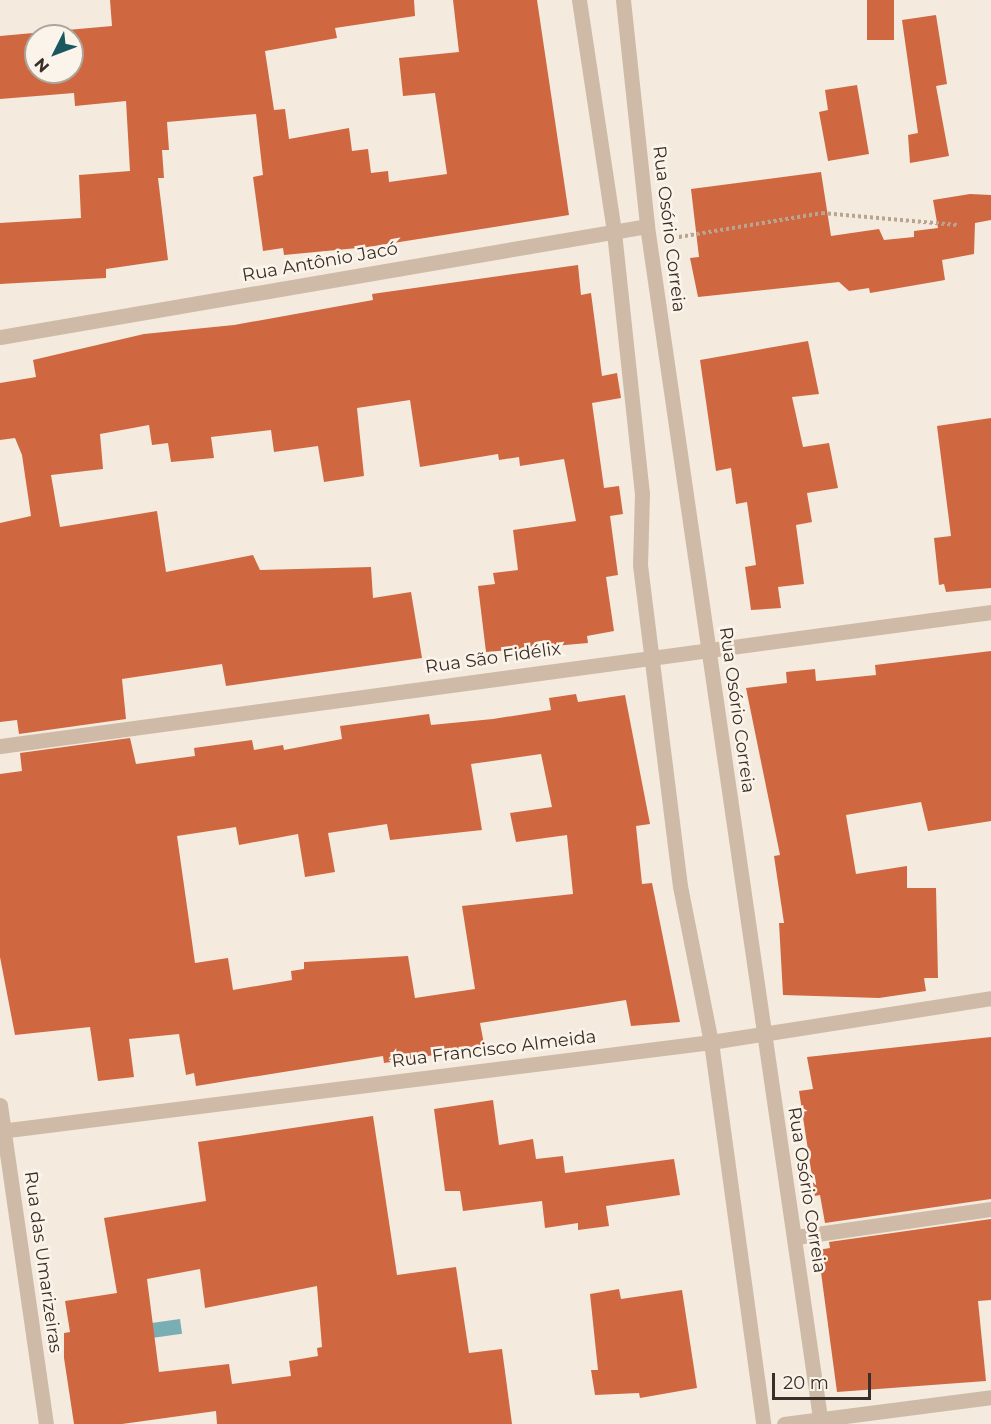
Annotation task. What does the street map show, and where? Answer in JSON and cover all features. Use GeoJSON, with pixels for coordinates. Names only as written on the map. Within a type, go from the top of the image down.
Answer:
{"type":"FeatureCollection","features":[{"type":"Feature","properties":{"kind":"street"},"geometry":{"type":"LineString","coordinates":[[579,0],[614,232],[642,494],[640,565],[680,886],[711,1042],[763,1424]]}},
{"type":"Feature","properties":{"kind":"street","name":"Rua Osório Correia"},"geometry":{"type":"LineString","coordinates":[[623,0],[647,226],[763,1034],[796,1237],[820,1422]]}},
{"type":"Feature","properties":{"kind":"street","name":"Rua Antônio Jacó"},"geometry":{"type":"LineString","coordinates":[[0,337],[647,226]]}},
{"type":"Feature","properties":{"kind":"street","name":"Rua São Fidélix"},"geometry":{"type":"LineString","coordinates":[[0,746],[709,648],[991,612]]}},
{"type":"Feature","properties":{"kind":"street","name":"Rua Francisco Almeida"},"geometry":{"type":"LineString","coordinates":[[2,1130],[711,1042],[991,998]]}},
{"type":"Feature","properties":{"kind":"street","name":"Rua das Umarizeiras"},"geometry":{"type":"LineString","coordinates":[[0,1105],[46,1424]]}},
{"type":"Feature","properties":{"kind":"street"},"geometry":{"type":"LineString","coordinates":[[796,1237],[991,1209]]}},
{"type":"Feature","properties":{"kind":"street"},"geometry":{"type":"LineString","coordinates":[[784,1424],[820,1422],[991,1397]]}},
{"type":"Feature","properties":{"kind":"path"},"geometry":{"type":"LineString","coordinates":[[650,242],[822,213],[957,225]]}},
{"type":"Feature","properties":{"kind":"water"},"geometry":{"type":"Polygon","coordinates":[[[180,1319],[182,1334],[146,1339],[144,1324],[180,1319]]]}},
{"type":"Feature","properties":{"kind":"building"},"geometry":{"type":"Polygon","coordinates":[[[110,0],[414,0],[415,16],[335,28],[337,38],[265,51],[274,110],[285,109],[289,139],[349,128],[352,151],[368,149],[371,173],[388,171],[389,182],[447,174],[435,93],[403,96],[399,58],[459,52],[453,0],[537,0],[569,215],[368,247],[284,255],[283,248],[263,251],[253,177],[263,175],[256,114],[167,122],[169,150],[162,150],[164,178],[158,178],[168,260],[106,269],[106,278],[0,284],[0,223],[81,218],[79,175],[130,171],[126,101],[75,106],[74,93],[0,99],[0,36],[24,34],[24,84],[84,84],[84,28],[112,26],[110,0]]]}},
{"type":"Feature","properties":{"kind":"building"},"geometry":{"type":"Polygon","coordinates":[[[867,0],[894,0],[894,40],[867,40],[867,0]]]}},
{"type":"Feature","properties":{"kind":"building"},"geometry":{"type":"Polygon","coordinates":[[[936,15],[947,84],[936,86],[949,156],[910,163],[908,135],[918,133],[902,20],[936,15]]]}},
{"type":"Feature","properties":{"kind":"building"},"geometry":{"type":"Polygon","coordinates":[[[857,85],[869,154],[828,161],[819,112],[828,110],[825,90],[857,85]]]}},
{"type":"Feature","properties":{"kind":"building"},"geometry":{"type":"Polygon","coordinates":[[[821,172],[831,236],[879,229],[884,240],[914,237],[914,231],[938,228],[933,200],[970,194],[991,195],[991,220],[975,223],[974,254],[942,260],[945,280],[870,293],[869,288],[849,291],[839,282],[698,297],[690,258],[699,257],[691,189],[821,172]]]}},
{"type":"Feature","properties":{"kind":"building"},"geometry":{"type":"Polygon","coordinates":[[[578,265],[581,295],[591,293],[602,376],[617,373],[621,398],[592,403],[604,488],[619,486],[623,514],[610,516],[618,575],[606,577],[614,631],[587,636],[588,643],[486,652],[478,586],[495,584],[493,573],[518,570],[513,530],[576,521],[564,459],[520,466],[519,457],[499,460],[498,454],[420,467],[410,400],[357,408],[364,476],[324,482],[318,446],[274,452],[271,430],[211,437],[214,458],[171,462],[168,443],[152,445],[149,425],[100,434],[103,469],[51,475],[60,527],[157,511],[166,572],[253,555],[260,570],[371,567],[373,598],[411,592],[422,658],[226,686],[222,664],[122,679],[126,719],[19,734],[17,720],[0,722],[0,523],[31,516],[22,455],[15,438],[0,440],[0,383],[36,377],[33,360],[144,334],[234,325],[373,300],[372,294],[578,265]]]}},
{"type":"Feature","properties":{"kind":"building"},"geometry":{"type":"Polygon","coordinates":[[[808,341],[819,394],[792,397],[803,447],[829,443],[838,488],[807,493],[812,522],[796,525],[804,584],[778,587],[781,608],[751,610],[745,567],[756,565],[747,502],[736,504],[731,468],[716,471],[700,360],[808,341]]]}},
{"type":"Feature","properties":{"kind":"building"},"geometry":{"type":"Polygon","coordinates":[[[991,418],[991,588],[946,592],[944,584],[939,585],[934,538],[951,536],[937,426],[991,418]]]}},
{"type":"Feature","properties":{"kind":"building"},"geometry":{"type":"Polygon","coordinates":[[[991,651],[991,821],[928,831],[921,802],[846,815],[856,874],[907,866],[907,888],[936,888],[938,978],[924,978],[926,991],[879,998],[783,995],[779,923],[784,923],[774,856],[780,855],[746,688],[787,683],[786,672],[815,669],[816,681],[876,675],[875,665],[991,651]]]}},
{"type":"Feature","properties":{"kind":"building"},"geometry":{"type":"Polygon","coordinates":[[[576,694],[578,702],[625,695],[650,824],[636,826],[642,884],[652,883],[680,1022],[631,1026],[626,1000],[480,1023],[484,1044],[424,1057],[384,1063],[383,1056],[196,1086],[194,1073],[186,1075],[179,1034],[129,1039],[134,1077],[98,1081],[90,1027],[15,1035],[0,957],[0,774],[22,771],[20,753],[130,738],[136,764],[195,756],[194,748],[252,740],[254,750],[283,745],[284,750],[342,739],[340,726],[429,714],[431,725],[493,719],[551,710],[549,698],[576,694]],[[541,754],[471,764],[482,830],[390,840],[387,824],[328,833],[335,872],[305,877],[298,834],[239,845],[236,827],[177,836],[195,963],[228,958],[233,990],[292,980],[291,971],[304,969],[304,962],[408,956],[415,998],[475,989],[462,906],[573,894],[567,835],[516,842],[510,813],[552,807],[541,754]]]}},
{"type":"Feature","properties":{"kind":"building"},"geometry":{"type":"Polygon","coordinates":[[[991,1037],[991,1199],[825,1223],[820,1195],[815,1196],[799,1091],[813,1089],[807,1057],[991,1037]]]}},
{"type":"Feature","properties":{"kind":"building"},"geometry":{"type":"Polygon","coordinates":[[[493,1100],[499,1145],[533,1139],[536,1159],[563,1156],[565,1173],[674,1159],[680,1195],[606,1206],[609,1226],[578,1230],[578,1223],[545,1228],[542,1201],[463,1211],[460,1191],[445,1191],[434,1109],[493,1100]]]}},
{"type":"Feature","properties":{"kind":"building"},"geometry":{"type":"Polygon","coordinates":[[[373,1116],[397,1275],[456,1267],[469,1353],[502,1349],[512,1424],[217,1424],[216,1411],[122,1424],[74,1424],[64,1358],[64,1333],[70,1332],[65,1301],[117,1293],[104,1218],[206,1201],[198,1142],[373,1116]],[[200,1269],[147,1279],[159,1372],[229,1364],[232,1384],[291,1376],[289,1361],[318,1356],[317,1348],[322,1347],[317,1286],[205,1308],[200,1269]]]}},
{"type":"Feature","properties":{"kind":"building"},"geometry":{"type":"Polygon","coordinates":[[[991,1219],[991,1300],[978,1301],[986,1381],[837,1392],[818,1250],[830,1248],[829,1242],[991,1219]]]}},
{"type":"Feature","properties":{"kind":"building"},"geometry":{"type":"Polygon","coordinates":[[[619,1289],[621,1299],[682,1290],[697,1388],[640,1398],[639,1393],[595,1395],[591,1370],[598,1370],[590,1294],[619,1289]]]}}]}
